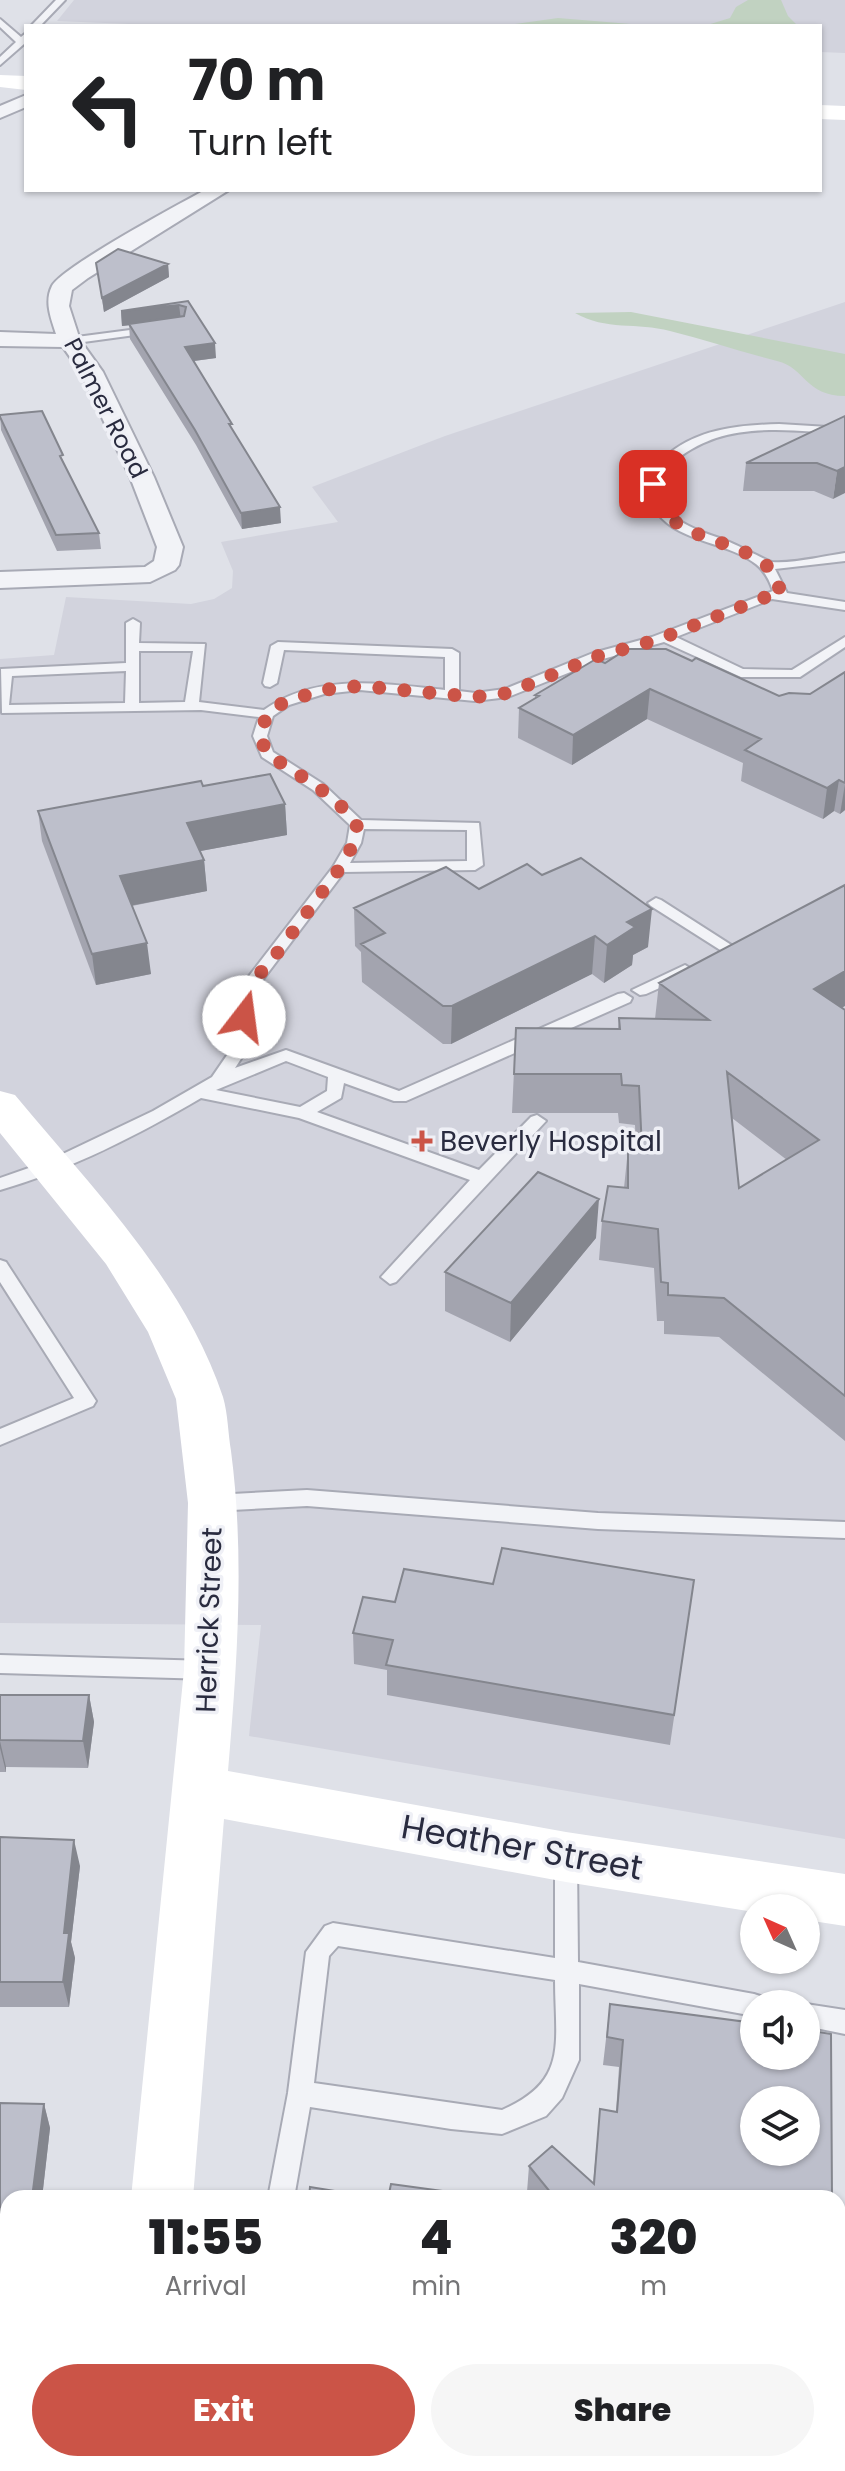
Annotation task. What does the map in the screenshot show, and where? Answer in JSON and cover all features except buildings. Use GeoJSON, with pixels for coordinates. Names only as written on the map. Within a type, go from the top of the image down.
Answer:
{"type":"FeatureCollection","features":[{"type":"Feature","properties":{"kind":"street"},"geometry":{"type":"LineString","coordinates":[[0,81],[24,83]]}},
{"type":"Feature","properties":{"kind":"street"},"geometry":{"type":"LineString","coordinates":[[0,113],[24,101]]}},
{"type":"Feature","properties":{"kind":"street"},"geometry":{"type":"LineString","coordinates":[[822,112],[845,113]]}},
{"type":"Feature","properties":{"kind":"street","name":"Palmer Road"},"geometry":{"type":"LineString","coordinates":[[0,580],[150,574],[166,565],[170,547],[142,477],[92,372],[69,341],[58,306],[62,287],[160,222],[215,192]]}},
{"type":"Feature","properties":{"kind":"street"},"geometry":{"type":"LineString","coordinates":[[0,339],[69,341]]}},
{"type":"Feature","properties":{"kind":"street","name":"Herrick Street"},"geometry":{"type":"LineString","coordinates":[[0,1105],[122,1253],[170,1329],[200,1399],[213,1503],[210,1670],[163,2190]]}},
{"type":"Feature","properties":{"kind":"street","name":"Heather Street"},"geometry":{"type":"LineString","coordinates":[[200,1790],[566,1857],[845,1900]]}},
{"type":"Feature","properties":{"kind":"lane"},"geometry":{"type":"LineString","coordinates":[[37,24],[61,0]]}},
{"type":"Feature","properties":{"kind":"lane"},"geometry":{"type":"LineString","coordinates":[[0,22],[23,39],[0,62]]}},
{"type":"Feature","properties":{"kind":"lane"},"geometry":{"type":"LineString","coordinates":[[69,341],[168,328]]}},
{"type":"Feature","properties":{"kind":"lane"},"geometry":{"type":"LineString","coordinates":[[781,595],[775,574],[754,556],[668,518],[655,501],[653,484],[658,468],[681,450],[706,438],[742,429],[775,426],[845,431]]}},
{"type":"Feature","properties":{"kind":"lane"},"geometry":{"type":"LineString","coordinates":[[766,566],[845,557]]}},
{"type":"Feature","properties":{"kind":"lane"},"geometry":{"type":"LineString","coordinates":[[340,868],[475,865],[474,826],[357,824],[318,787],[267,754],[260,736],[267,714],[284,702],[334,688],[360,686],[452,695],[508,693],[598,656],[665,637],[771,595],[845,606]]}},
{"type":"Feature","properties":{"kind":"lane"},"geometry":{"type":"LineString","coordinates":[[132,707],[133,623]]}},
{"type":"Feature","properties":{"kind":"lane"},"geometry":{"type":"LineString","coordinates":[[665,637],[741,673],[795,674],[845,641]]}},
{"type":"Feature","properties":{"kind":"lane"},"geometry":{"type":"LineString","coordinates":[[270,683],[278,646],[452,653],[452,695]]}},
{"type":"Feature","properties":{"kind":"lane"},"geometry":{"type":"LineString","coordinates":[[134,647],[200,647],[191,706]]}},
{"type":"Feature","properties":{"kind":"lane"},"geometry":{"type":"LineString","coordinates":[[134,667],[6,672],[2,709],[191,706],[267,714]]}},
{"type":"Feature","properties":{"kind":"lane"},"geometry":{"type":"LineString","coordinates":[[218,1081],[242,1045],[247,989],[340,868],[354,843],[357,824]]}},
{"type":"Feature","properties":{"kind":"lane"},"geometry":{"type":"LineString","coordinates":[[0,1184],[52,1166],[159,1115],[218,1081],[286,1055],[400,1097],[725,953],[656,903]]}},
{"type":"Feature","properties":{"kind":"lane"},"geometry":{"type":"LineString","coordinates":[[302,1113],[335,1094],[337,1073]]}},
{"type":"Feature","properties":{"kind":"lane"},"geometry":{"type":"LineString","coordinates":[[199,1092],[302,1113],[482,1178]]}},
{"type":"Feature","properties":{"kind":"lane"},"geometry":{"type":"LineString","coordinates":[[390,1277],[537,1121]]}},
{"type":"Feature","properties":{"kind":"lane"},"geometry":{"type":"LineString","coordinates":[[0,1267],[86,1401],[0,1437]]}},
{"type":"Feature","properties":{"kind":"lane"},"geometry":{"type":"LineString","coordinates":[[213,1503],[307,1498],[598,1521],[845,1530]]}},
{"type":"Feature","properties":{"kind":"lane"},"geometry":{"type":"LineString","coordinates":[[0,1664],[210,1670]]}},
{"type":"Feature","properties":{"kind":"lane"},"geometry":{"type":"LineString","coordinates":[[300,2093],[502,2122],[537,2107],[553,2089],[567,2060],[566,1857]]}},
{"type":"Feature","properties":{"kind":"lane"},"geometry":{"type":"LineString","coordinates":[[282,2190],[300,2093],[318,1952],[333,1934],[740,2002]]}},
{"type":"Feature","properties":{"kind":"lane"},"geometry":{"type":"LineString","coordinates":[[820,2018],[845,2022]]}},
{"type":"Feature","properties":{"kind":"shaded area"},"geometry":{"type":"Polygon","coordinates":[[[74,0],[845,0],[845,53],[822,52],[822,24],[129,24],[57,21],[74,0]]]}},
{"type":"Feature","properties":{"kind":"shaded area","name":"Beverly Hospital"},"geometry":{"type":"Polygon","coordinates":[[[845,302],[845,1839],[249,1736],[261,1625],[0,1623],[0,659],[54,655],[66,597],[191,604],[214,599],[232,588],[233,571],[221,542],[338,522],[312,487],[445,436],[845,302]]]}},
{"type":"Feature","properties":{"kind":"green space"},"geometry":{"type":"Polygon","coordinates":[[[748,0],[781,0],[788,16],[796,24],[710,24],[730,18],[736,7],[748,0]]]}},
{"type":"Feature","properties":{"kind":"green space"},"geometry":{"type":"Polygon","coordinates":[[[558,18],[631,24],[515,24],[558,18]]]}},
{"type":"Feature","properties":{"kind":"green space"},"geometry":{"type":"Polygon","coordinates":[[[631,312],[845,354],[845,396],[822,392],[794,369],[777,361],[658,328],[598,322],[575,313],[631,312]]]}},
{"type":"Feature","properties":{"kind":"place","name":"Beverly Hospital"},"geometry":{"type":"Point","coordinates":[422,1141]}},
{"type":"Feature","properties":{"kind":"route"},"geometry":{"type":"LineString","coordinates":[[244,1017],[247,989],[340,868],[354,843],[357,824],[318,787],[267,754],[260,736],[267,714],[284,702],[322,690],[360,686],[475,697],[508,693],[598,656],[657,640],[771,595],[781,595],[775,574],[754,556],[668,518],[655,501],[653,484]]}}]}
